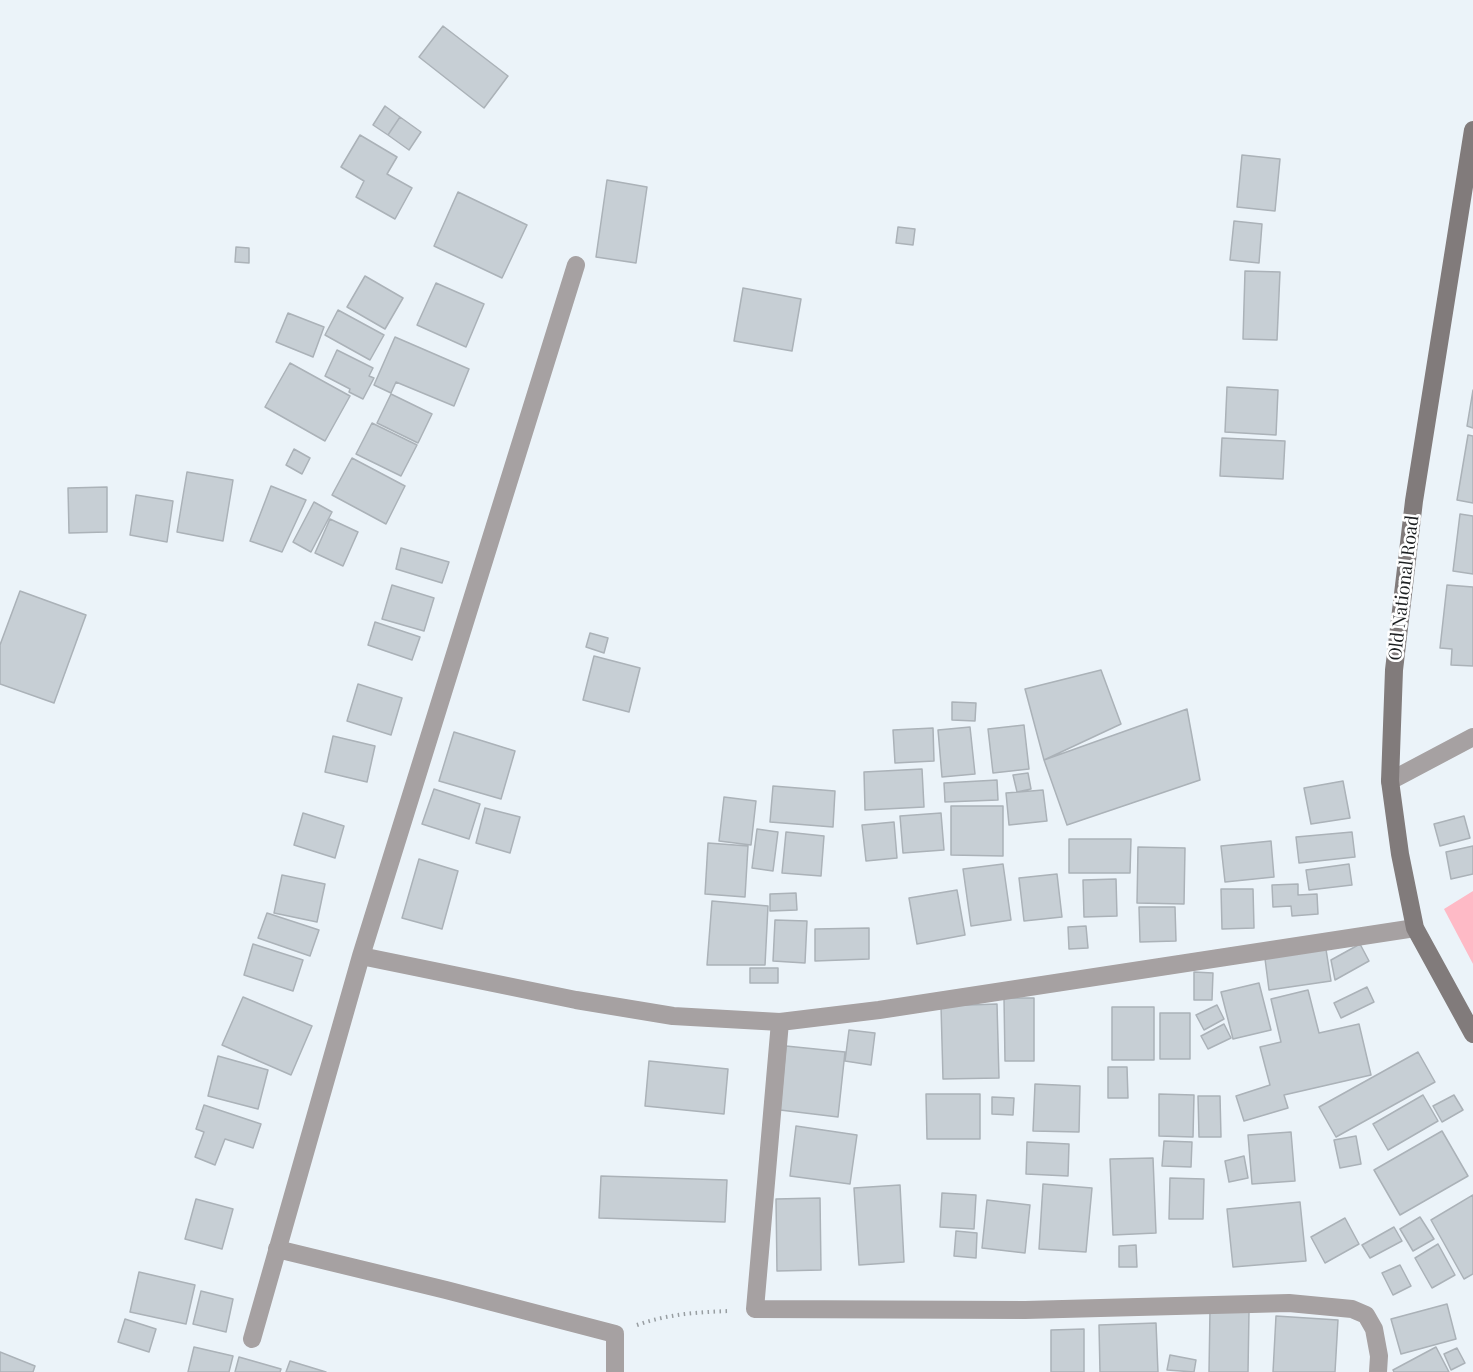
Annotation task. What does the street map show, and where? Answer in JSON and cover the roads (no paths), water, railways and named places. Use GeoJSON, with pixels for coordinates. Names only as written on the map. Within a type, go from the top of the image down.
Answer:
{"type":"FeatureCollection","features":[{"type":"Feature","properties":{"kind":"main road","name":"Old National Road"},"geometry":{"type":"LineString","coordinates":[[1473,130],[1414,501],[1394,670],[1390,781],[1400,854],[1415,928],[1473,1034]]}},
{"type":"Feature","properties":{"kind":"street"},"geometry":{"type":"LineString","coordinates":[[252,1339],[361,956],[576,265]]}},
{"type":"Feature","properties":{"kind":"street"},"geometry":{"type":"LineString","coordinates":[[1390,781],[1473,737]]}},
{"type":"Feature","properties":{"kind":"street"},"geometry":{"type":"LineString","coordinates":[[361,956],[576,1000],[673,1016],[780,1022],[879,1010],[1415,928]]}},
{"type":"Feature","properties":{"kind":"street"},"geometry":{"type":"LineString","coordinates":[[780,1022],[755,1310],[1025,1310],[1289,1303],[1352,1309],[1365,1315],[1374,1329],[1379,1356],[1378,1372]]}},
{"type":"Feature","properties":{"kind":"street"},"geometry":{"type":"LineString","coordinates":[[277,1249],[615,1334],[615,1372]]}}]}
